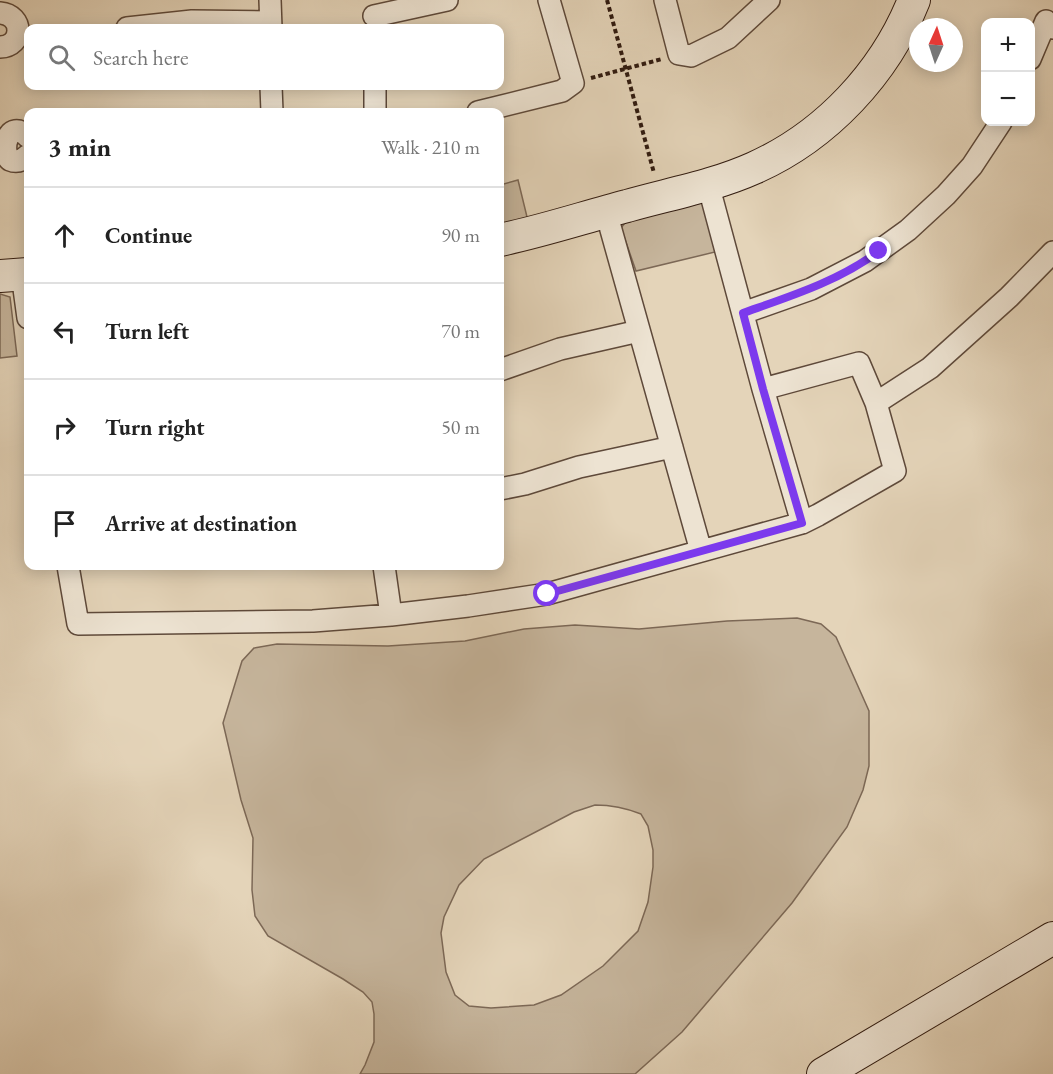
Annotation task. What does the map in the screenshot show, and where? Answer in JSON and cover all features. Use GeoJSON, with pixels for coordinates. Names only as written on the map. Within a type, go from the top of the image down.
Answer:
{"type":"FeatureCollection","features":[{"type":"Feature","properties":{"kind":"street"},"geometry":{"type":"LineString","coordinates":[[270,0],[271,24]]}},
{"type":"Feature","properties":{"kind":"street"},"geometry":{"type":"LineString","coordinates":[[374,15],[447,0]]}},
{"type":"Feature","properties":{"kind":"street"},"geometry":{"type":"LineString","coordinates":[[494,108],[562,91],[573,83],[549,0]]}},
{"type":"Feature","properties":{"kind":"street"},"geometry":{"type":"LineString","coordinates":[[665,0],[679,54],[691,56],[728,38],[770,0]]}},
{"type":"Feature","properties":{"kind":"street"},"geometry":{"type":"LineString","coordinates":[[504,239],[708,184],[754,168],[781,154],[831,118],[875,72],[908,15],[914,0]]}},
{"type":"Feature","properties":{"kind":"street"},"geometry":{"type":"LineString","coordinates":[[0,13],[13,17],[23,31],[10,45],[0,47]]}},
{"type":"Feature","properties":{"kind":"street"},"geometry":{"type":"LineString","coordinates":[[164,24],[192,21],[251,24]]}},
{"type":"Feature","properties":{"kind":"street"},"geometry":{"type":"LineString","coordinates":[[1035,47],[1046,21],[1053,28]]}},
{"type":"Feature","properties":{"kind":"street"},"geometry":{"type":"LineString","coordinates":[[272,90],[272,108]]}},
{"type":"Feature","properties":{"kind":"street"},"geometry":{"type":"LineString","coordinates":[[375,90],[375,108]]}},
{"type":"Feature","properties":{"kind":"street"},"geometry":{"type":"LineString","coordinates":[[743,313],[811,289],[865,261],[908,230],[946,195],[972,166],[998,126]]}},
{"type":"Feature","properties":{"kind":"street"},"geometry":{"type":"LineString","coordinates":[[24,134],[21,131],[11,131],[3,138],[0,147],[5,156],[14,161],[24,159]]}},
{"type":"Feature","properties":{"kind":"street"},"geometry":{"type":"LineString","coordinates":[[708,184],[802,523]]}},
{"type":"Feature","properties":{"kind":"street"},"geometry":{"type":"LineString","coordinates":[[606,212],[701,551]]}},
{"type":"Feature","properties":{"kind":"street"},"geometry":{"type":"LineString","coordinates":[[876,403],[930,368],[1009,297],[1053,252]]}},
{"type":"Feature","properties":{"kind":"street"},"geometry":{"type":"LineString","coordinates":[[17,275],[24,302]]}},
{"type":"Feature","properties":{"kind":"street"},"geometry":{"type":"LineString","coordinates":[[504,369],[560,349],[639,331]]}},
{"type":"Feature","properties":{"kind":"street"},"geometry":{"type":"LineString","coordinates":[[69,570],[78,624],[313,621],[468,606],[547,594],[802,523],[895,471],[876,403],[859,363],[763,389]]}},
{"type":"Feature","properties":{"kind":"street"},"geometry":{"type":"LineString","coordinates":[[504,488],[579,467],[672,447]]}},
{"type":"Feature","properties":{"kind":"street"},"geometry":{"type":"LineString","coordinates":[[385,570],[391,615]]}},
{"type":"Feature","properties":{"kind":"street"},"geometry":{"type":"LineString","coordinates":[[823,1074],[1053,938]]}},
{"type":"Feature","properties":{"kind":"path"},"geometry":{"type":"LineString","coordinates":[[607,0],[660,197]]}},
{"type":"Feature","properties":{"kind":"path"},"geometry":{"type":"LineString","coordinates":[[573,83],[679,54]]}},
{"type":"Feature","properties":{"kind":"shaded area"},"geometry":{"type":"Polygon","coordinates":[[[518,180],[528,221],[504,227],[504,184],[518,180]]]}},
{"type":"Feature","properties":{"kind":"shaded area"},"geometry":{"type":"Polygon","coordinates":[[[691,197],[705,204],[715,252],[636,271],[621,228],[631,215],[691,197]]]}},
{"type":"Feature","properties":{"kind":"shaded area"},"geometry":{"type":"Polygon","coordinates":[[[0,294],[10,297],[17,356],[0,358],[0,294]]]}},
{"type":"Feature","properties":{"kind":"shaded area"},"geometry":{"type":"Polygon","coordinates":[[[797,618],[821,624],[836,637],[869,711],[869,766],[863,790],[847,827],[792,903],[682,1032],[635,1074],[360,1074],[374,1042],[372,1002],[363,992],[343,979],[268,936],[255,916],[252,890],[253,838],[241,800],[223,723],[242,661],[254,648],[277,644],[388,646],[465,641],[524,629],[575,625],[639,629],[727,621],[797,618]],[[595,805],[574,812],[484,859],[459,885],[444,917],[441,933],[446,972],[455,995],[469,1006],[491,1008],[534,1005],[561,995],[603,966],[638,931],[648,902],[653,867],[653,850],[648,826],[641,814],[618,807],[595,805]]]}},
{"type":"Feature","properties":{"kind":"route"},"geometry":{"type":"LineString","coordinates":[[547,594],[802,523],[743,313],[811,289],[865,261],[879,251]]}}]}
